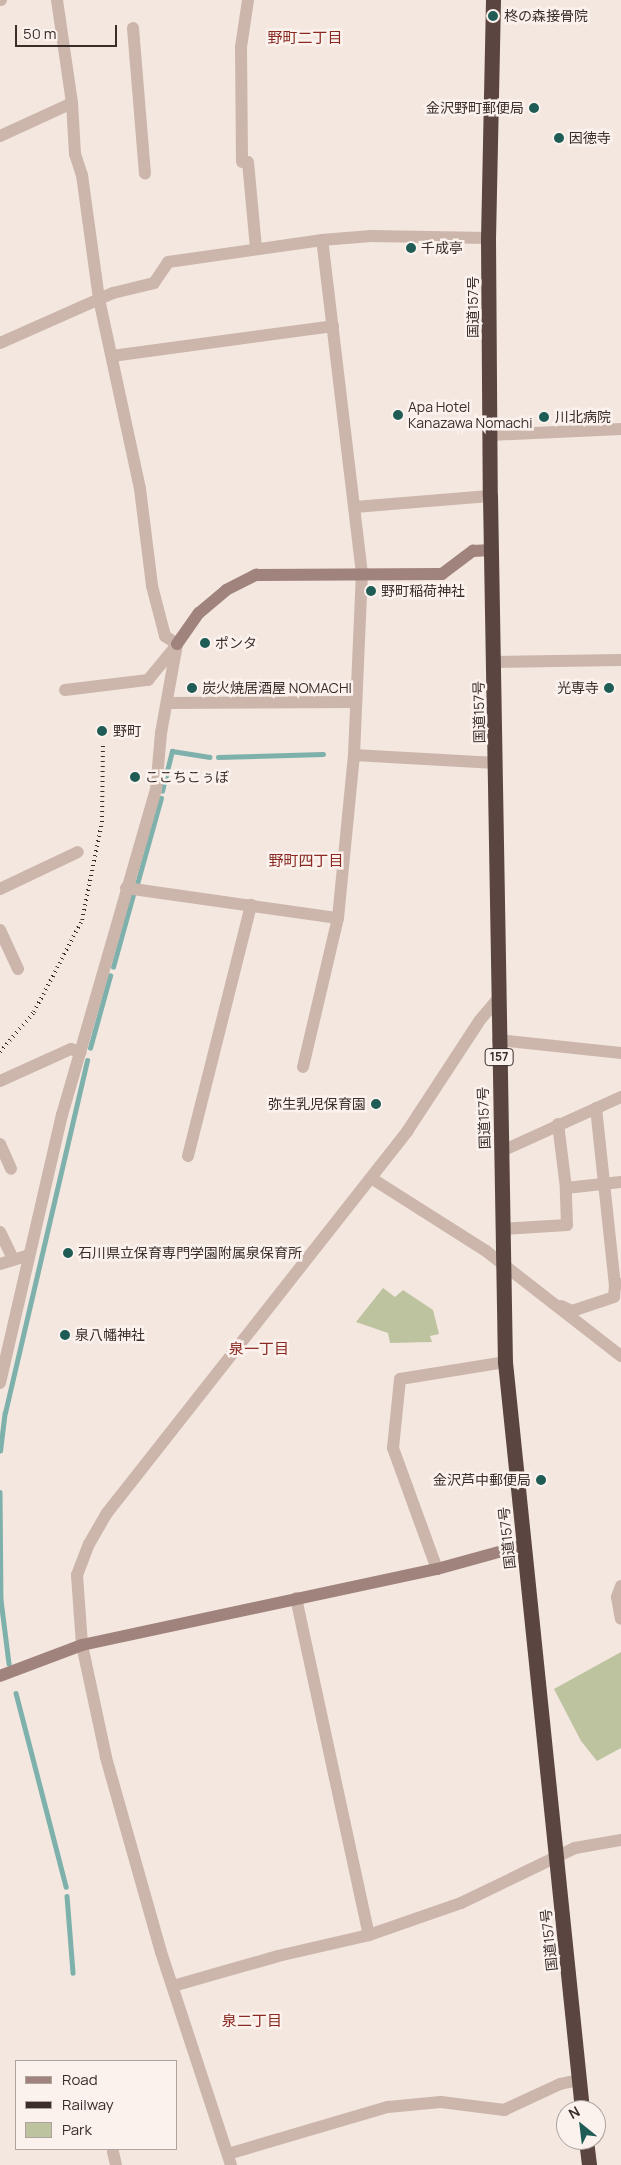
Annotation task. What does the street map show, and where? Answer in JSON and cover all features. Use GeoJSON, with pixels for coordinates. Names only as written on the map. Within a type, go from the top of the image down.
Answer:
{"type":"FeatureCollection","features":[{"type":"Feature","properties":{"kind":"highway","name":"国道157号"},"geometry":{"type":"LineString","coordinates":[[493,0],[488,238],[490,496],[496,763],[496,1001],[502,1150],[501,1265],[505,1362],[581,2100]]}},
{"type":"Feature","properties":{"kind":"highway"},"geometry":{"type":"LineString","coordinates":[[587,2150],[589,2165]]}},
{"type":"Feature","properties":{"kind":"street"},"geometry":{"type":"LineString","coordinates":[[57,0],[72,103],[75,154],[82,176],[99,299],[140,489],[152,586],[165,636],[177,644]]}},
{"type":"Feature","properties":{"kind":"street"},"geometry":{"type":"LineString","coordinates":[[248,0],[241,47],[245,162],[256,249]]}},
{"type":"Feature","properties":{"kind":"street"},"geometry":{"type":"LineString","coordinates":[[133,28],[145,174]]}},
{"type":"Feature","properties":{"kind":"street"},"geometry":{"type":"LineString","coordinates":[[0,136],[72,103]]}},
{"type":"Feature","properties":{"kind":"street"},"geometry":{"type":"LineString","coordinates":[[0,343],[99,299],[154,283],[168,262],[322,240],[370,236],[488,238]]}},
{"type":"Feature","properties":{"kind":"street"},"geometry":{"type":"LineString","coordinates":[[303,1067],[338,918],[354,755],[362,574],[322,240]]}},
{"type":"Feature","properties":{"kind":"street"},"geometry":{"type":"LineString","coordinates":[[112,356],[333,326]]}},
{"type":"Feature","properties":{"kind":"street"},"geometry":{"type":"LineString","coordinates":[[490,435],[621,429]]}},
{"type":"Feature","properties":{"kind":"street"},"geometry":{"type":"LineString","coordinates":[[355,507],[490,496]]}},
{"type":"Feature","properties":{"kind":"street"},"geometry":{"type":"LineString","coordinates":[[65,690],[148,680],[199,613],[226,590],[256,576],[442,574],[473,551],[491,550]]}},
{"type":"Feature","properties":{"kind":"street"},"geometry":{"type":"LineString","coordinates":[[0,1383],[29,1255],[81,1052],[126,888],[156,790],[177,644]]}},
{"type":"Feature","properties":{"kind":"street"},"geometry":{"type":"LineString","coordinates":[[494,662],[621,660]]}},
{"type":"Feature","properties":{"kind":"street"},"geometry":{"type":"LineString","coordinates":[[167,703],[355,702]]}},
{"type":"Feature","properties":{"kind":"street"},"geometry":{"type":"LineString","coordinates":[[354,755],[496,763]]}},
{"type":"Feature","properties":{"kind":"street"},"geometry":{"type":"LineString","coordinates":[[0,889],[78,852]]}},
{"type":"Feature","properties":{"kind":"street"},"geometry":{"type":"LineString","coordinates":[[126,888],[338,918]]}},
{"type":"Feature","properties":{"kind":"street"},"geometry":{"type":"LineString","coordinates":[[188,1156],[251,906]]}},
{"type":"Feature","properties":{"kind":"street"},"geometry":{"type":"LineString","coordinates":[[0,930],[18,969]]}},
{"type":"Feature","properties":{"kind":"street"},"geometry":{"type":"LineString","coordinates":[[496,1001],[371,1178],[107,1514],[89,1544],[77,1574],[82,1646],[106,1757],[136,1870],[230,2159],[388,2107],[441,2102],[504,2110],[560,2084],[579,2080]]}},
{"type":"Feature","properties":{"kind":"street"},"geometry":{"type":"LineString","coordinates":[[498,1040],[621,1053]]}},
{"type":"Feature","properties":{"kind":"street"},"geometry":{"type":"LineString","coordinates":[[0,1081],[71,1049],[81,1052]]}},
{"type":"Feature","properties":{"kind":"street"},"geometry":{"type":"LineString","coordinates":[[502,1150],[621,1098]]}},
{"type":"Feature","properties":{"kind":"street"},"geometry":{"type":"LineString","coordinates":[[543,1298],[572,1311],[614,1298],[618,1284],[603,1184],[596,1108]]}},
{"type":"Feature","properties":{"kind":"street"},"geometry":{"type":"LineString","coordinates":[[502,1229],[567,1225],[566,1188],[558,1124]]}},
{"type":"Feature","properties":{"kind":"street"},"geometry":{"type":"LineString","coordinates":[[0,1144],[11,1169]]}},
{"type":"Feature","properties":{"kind":"street"},"geometry":{"type":"LineString","coordinates":[[371,1178],[486,1251],[543,1298],[621,1356]]}},
{"type":"Feature","properties":{"kind":"street"},"geometry":{"type":"LineString","coordinates":[[566,1188],[621,1182]]}},
{"type":"Feature","properties":{"kind":"street"},"geometry":{"type":"LineString","coordinates":[[0,1232],[13,1259]]}},
{"type":"Feature","properties":{"kind":"street"},"geometry":{"type":"LineString","coordinates":[[0,1264],[29,1255]]}},
{"type":"Feature","properties":{"kind":"street"},"geometry":{"type":"LineString","coordinates":[[437,1569],[393,1448],[400,1379],[505,1362]]}},
{"type":"Feature","properties":{"kind":"street"},"geometry":{"type":"LineString","coordinates":[[0,1676],[82,1646],[296,1598],[437,1569],[524,1545]]}},
{"type":"Feature","properties":{"kind":"street"},"geometry":{"type":"LineString","coordinates":[[621,1586],[617,1597],[621,1619]]}},
{"type":"Feature","properties":{"kind":"street"},"geometry":{"type":"LineString","coordinates":[[296,1598],[369,1935]]}},
{"type":"Feature","properties":{"kind":"street"},"geometry":{"type":"LineString","coordinates":[[173,1986],[278,1956],[369,1935],[461,1902],[556,1859],[575,1848],[621,1840]]}},
{"type":"Feature","properties":{"kind":"street"},"geometry":{"type":"LineString","coordinates":[[112,2152],[116,2165]]}},
{"type":"Feature","properties":{"kind":"green space"},"geometry":{"type":"Polygon","coordinates":[[[383,1288],[395,1297],[403,1290],[433,1310],[439,1334],[430,1336],[432,1342],[390,1343],[388,1333],[356,1322],[383,1288]]]}},
{"type":"Feature","properties":{"kind":"green space"},"geometry":{"type":"Polygon","coordinates":[[[621,1652],[621,1748],[597,1761],[581,1741],[554,1689],[621,1652]]]}},
{"type":"Feature","properties":{"kind":"waterway"},"geometry":{"type":"LineString","coordinates":[[162,791],[172,751],[210,757]]}},
{"type":"Feature","properties":{"kind":"waterway"},"geometry":{"type":"LineString","coordinates":[[218,757],[323,754]]}},
{"type":"Feature","properties":{"kind":"waterway"},"geometry":{"type":"LineString","coordinates":[[137,884],[161,798]]}},
{"type":"Feature","properties":{"kind":"waterway"},"geometry":{"type":"LineString","coordinates":[[113,967],[133,895]]}},
{"type":"Feature","properties":{"kind":"waterway"},"geometry":{"type":"LineString","coordinates":[[90,1048],[110,976]]}},
{"type":"Feature","properties":{"kind":"waterway"},"geometry":{"type":"LineString","coordinates":[[0,1451],[5,1413],[87,1060]]}},
{"type":"Feature","properties":{"kind":"waterway"},"geometry":{"type":"LineString","coordinates":[[0,1492],[1,1600],[9,1663]]}},
{"type":"Feature","properties":{"kind":"waterway"},"geometry":{"type":"LineString","coordinates":[[16,1693],[66,1887]]}},
{"type":"Feature","properties":{"kind":"waterway"},"geometry":{"type":"LineString","coordinates":[[67,1896],[73,1973]]}},
{"type":"Feature","properties":{"kind":"railway"},"geometry":{"type":"LineString","coordinates":[[0,1052],[34,1012],[82,920],[102,822],[103,744]]}},
{"type":"Feature","properties":{"kind":"place","name":"柊の森接骨院"},"geometry":{"type":"Point","coordinates":[493,16]}},
{"type":"Feature","properties":{"kind":"place","name":"金沢野町郵便局"},"geometry":{"type":"Point","coordinates":[534,108]}},
{"type":"Feature","properties":{"kind":"place","name":"因徳寺"},"geometry":{"type":"Point","coordinates":[559,138]}},
{"type":"Feature","properties":{"kind":"place","name":"千成亭"},"geometry":{"type":"Point","coordinates":[411,248]}},
{"type":"Feature","properties":{"kind":"place","name":"Apa Hotel Kanazawa Nomachi"},"geometry":{"type":"Point","coordinates":[398,415]}},
{"type":"Feature","properties":{"kind":"place","name":"川北病院"},"geometry":{"type":"Point","coordinates":[544,417]}},
{"type":"Feature","properties":{"kind":"place","name":"野町稲荷神社"},"geometry":{"type":"Point","coordinates":[371,591]}},
{"type":"Feature","properties":{"kind":"place","name":"ポンタ"},"geometry":{"type":"Point","coordinates":[205,643]}},
{"type":"Feature","properties":{"kind":"place","name":"炭火焼居酒屋 NOMACHI"},"geometry":{"type":"Point","coordinates":[192,688]}},
{"type":"Feature","properties":{"kind":"place","name":"光専寺"},"geometry":{"type":"Point","coordinates":[609,688]}},
{"type":"Feature","properties":{"kind":"place","name":"野町"},"geometry":{"type":"Point","coordinates":[102,731]}},
{"type":"Feature","properties":{"kind":"place","name":"ここちこぅぼ"},"geometry":{"type":"Point","coordinates":[135,777]}},
{"type":"Feature","properties":{"kind":"place","name":"弥生乳児保育園"},"geometry":{"type":"Point","coordinates":[376,1104]}},
{"type":"Feature","properties":{"kind":"place","name":"石川県立保育専門学園附属泉保育所"},"geometry":{"type":"Point","coordinates":[68,1253]}},
{"type":"Feature","properties":{"kind":"place","name":"泉八幡神社"},"geometry":{"type":"Point","coordinates":[65,1335]}},
{"type":"Feature","properties":{"kind":"place","name":"金沢芦中郵便局"},"geometry":{"type":"Point","coordinates":[541,1480]}},
{"type":"Feature","properties":{"kind":"district","name":"野町二丁目"},"geometry":{"type":"Point","coordinates":[305,38]}},
{"type":"Feature","properties":{"kind":"district","name":"野町四丁目"},"geometry":{"type":"Point","coordinates":[306,861]}},
{"type":"Feature","properties":{"kind":"district","name":"泉一丁目"},"geometry":{"type":"Point","coordinates":[259,1349]}},
{"type":"Feature","properties":{"kind":"district","name":"泉二丁目"},"geometry":{"type":"Point","coordinates":[252,2021]}}]}
